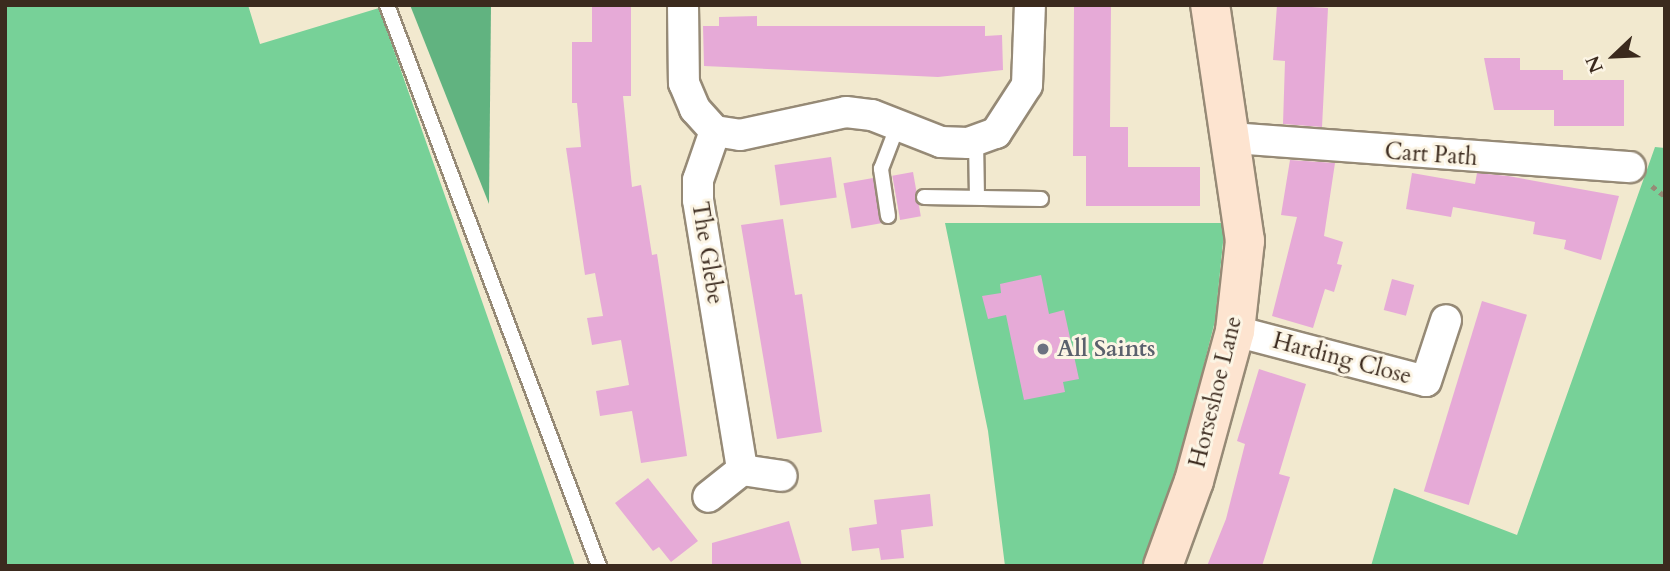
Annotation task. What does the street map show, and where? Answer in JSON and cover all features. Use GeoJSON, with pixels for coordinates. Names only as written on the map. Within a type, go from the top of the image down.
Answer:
{"type":"FeatureCollection","features":[{"type":"Feature","properties":{"kind":"street"},"geometry":{"type":"LineString","coordinates":[[683,5],[684,83],[695,109],[715,131],[740,135],[846,113],[941,142],[976,141],[996,133],[1027,85],[1030,5]]}},
{"type":"Feature","properties":{"kind":"street","name":"Horseshoe Lane"},"geometry":{"type":"LineString","coordinates":[[1163,566],[1194,481],[1235,331],[1245,241],[1233,138],[1210,5]]}},
{"type":"Feature","properties":{"kind":"street","name":"The Glebe"},"geometry":{"type":"LineString","coordinates":[[715,131],[698,180],[698,200],[742,470]]}},
{"type":"Feature","properties":{"kind":"street","name":"Cart Path"},"geometry":{"type":"LineString","coordinates":[[1233,138],[1630,167]]}},
{"type":"Feature","properties":{"kind":"street","name":"Harding Close"},"geometry":{"type":"LineString","coordinates":[[1235,331],[1426,381],[1446,320]]}},
{"type":"Feature","properties":{"kind":"street"},"geometry":{"type":"LineString","coordinates":[[708,497],[742,470],[782,476]]}},
{"type":"Feature","properties":{"kind":"lane"},"geometry":{"type":"LineString","coordinates":[[387,5],[599,566]]}},
{"type":"Feature","properties":{"kind":"lane"},"geometry":{"type":"LineString","coordinates":[[888,216],[881,169],[897,127]]}},
{"type":"Feature","properties":{"kind":"lane"},"geometry":{"type":"LineString","coordinates":[[976,141],[977,197]]}},
{"type":"Feature","properties":{"kind":"lane"},"geometry":{"type":"LineString","coordinates":[[924,197],[1041,199]]}},
{"type":"Feature","properties":{"kind":"green space"},"geometry":{"type":"Polygon","coordinates":[[[5,5],[248,5],[260,44],[379,8],[575,566],[5,566],[5,5]]]}},
{"type":"Feature","properties":{"kind":"green space"},"geometry":{"type":"Polygon","coordinates":[[[410,5],[491,5],[489,204],[410,5]]]}},
{"type":"Feature","properties":{"kind":"green space"},"geometry":{"type":"Polygon","coordinates":[[[1655,147],[1665,148],[1665,566],[1371,566],[1394,488],[1517,535],[1655,147]]]}},
{"type":"Feature","properties":{"kind":"green space"},"geometry":{"type":"Polygon","coordinates":[[[945,223],[1225,223],[1215,321],[1176,475],[1142,566],[1005,566],[988,431],[945,223]]]}},
{"type":"Feature","properties":{"kind":"building"},"geometry":{"type":"Polygon","coordinates":[[[592,5],[631,5],[631,96],[623,96],[632,187],[641,185],[652,255],[657,254],[687,456],[641,463],[632,411],[600,416],[596,391],[629,385],[621,340],[592,345],[587,318],[603,316],[595,273],[585,275],[566,148],[581,147],[577,103],[572,103],[572,42],[592,42],[592,5]]]}},
{"type":"Feature","properties":{"kind":"building"},"geometry":{"type":"Polygon","coordinates":[[[1277,5],[1328,8],[1322,127],[1283,124],[1285,61],[1273,60],[1277,5]]]}},
{"type":"Feature","properties":{"kind":"building"},"geometry":{"type":"Polygon","coordinates":[[[1074,7],[1111,7],[1110,127],[1128,127],[1128,167],[1200,167],[1200,206],[1086,206],[1086,156],[1073,156],[1074,7]]]}},
{"type":"Feature","properties":{"kind":"building"},"geometry":{"type":"Polygon","coordinates":[[[757,16],[757,26],[985,26],[985,36],[1002,35],[1003,70],[938,77],[704,66],[703,26],[719,26],[719,17],[757,16]]]}},
{"type":"Feature","properties":{"kind":"building"},"geometry":{"type":"Polygon","coordinates":[[[1484,58],[1520,58],[1520,70],[1563,70],[1563,80],[1624,80],[1624,126],[1554,126],[1554,110],[1494,110],[1484,58]]]}},
{"type":"Feature","properties":{"kind":"building"},"geometry":{"type":"Polygon","coordinates":[[[831,157],[837,198],[780,206],[775,165],[831,157]]]}},
{"type":"Feature","properties":{"kind":"building"},"geometry":{"type":"Polygon","coordinates":[[[1290,160],[1335,163],[1324,236],[1343,242],[1337,264],[1342,265],[1334,292],[1325,289],[1313,328],[1272,316],[1297,217],[1281,215],[1290,160]]]}},
{"type":"Feature","properties":{"kind":"building"},"geometry":{"type":"Polygon","coordinates":[[[913,172],[921,216],[900,220],[892,176],[913,172]]]}},
{"type":"Feature","properties":{"kind":"building"},"geometry":{"type":"Polygon","coordinates":[[[1412,173],[1475,184],[1477,173],[1508,176],[1619,196],[1601,260],[1564,249],[1566,240],[1533,234],[1535,222],[1453,207],[1451,217],[1406,209],[1412,173]]]}},
{"type":"Feature","properties":{"kind":"building"},"geometry":{"type":"Polygon","coordinates":[[[873,178],[881,223],[851,229],[843,183],[873,178]]]}},
{"type":"Feature","properties":{"kind":"building"},"geometry":{"type":"Polygon","coordinates":[[[783,219],[795,295],[802,294],[822,432],[777,439],[741,225],[783,219]]]}},
{"type":"Feature","properties":{"kind":"building","name":"All Saints"},"geometry":{"type":"Polygon","coordinates":[[[1041,275],[1049,314],[1064,310],[1079,379],[1063,382],[1065,392],[1024,400],[1006,315],[988,319],[982,296],[1001,293],[1000,284],[1041,275]]]}},
{"type":"Feature","properties":{"kind":"building"},"geometry":{"type":"Polygon","coordinates":[[[1392,279],[1414,285],[1406,316],[1384,310],[1392,279]]]}},
{"type":"Feature","properties":{"kind":"building"},"geometry":{"type":"Polygon","coordinates":[[[1482,301],[1527,315],[1469,505],[1424,491],[1482,301]]]}},
{"type":"Feature","properties":{"kind":"building"},"geometry":{"type":"Polygon","coordinates":[[[1259,369],[1306,384],[1279,474],[1290,477],[1262,566],[1207,566],[1226,519],[1245,444],[1237,441],[1259,369]]]}},
{"type":"Feature","properties":{"kind":"building"},"geometry":{"type":"Polygon","coordinates":[[[648,478],[698,541],[671,562],[659,547],[653,551],[615,503],[648,478]]]}},
{"type":"Feature","properties":{"kind":"building"},"geometry":{"type":"Polygon","coordinates":[[[930,494],[933,526],[901,530],[904,558],[881,560],[879,548],[852,551],[849,528],[877,524],[874,500],[930,494]]]}},
{"type":"Feature","properties":{"kind":"building"},"geometry":{"type":"Polygon","coordinates":[[[789,521],[802,566],[712,566],[712,543],[789,521]]]}},
{"type":"Feature","properties":{"kind":"place","name":"All Saints"},"geometry":{"type":"Point","coordinates":[1043,349]}}]}
